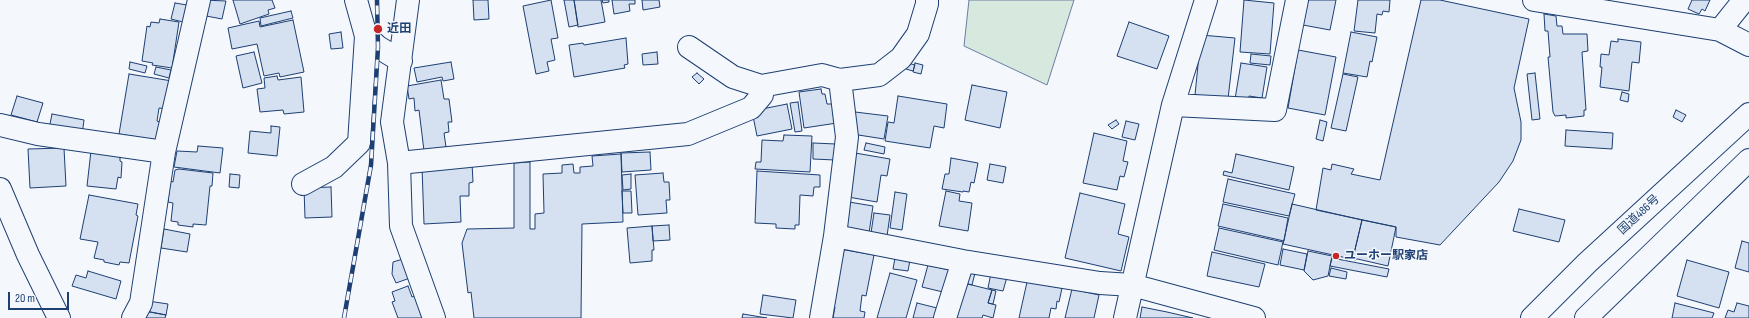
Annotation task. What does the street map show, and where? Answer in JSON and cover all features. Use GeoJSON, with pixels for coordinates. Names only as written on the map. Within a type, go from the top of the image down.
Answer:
{"type":"FeatureCollection","features":[{"type":"Feature","properties":{"kind":"main road"},"geometry":{"type":"LineString","coordinates":[[133,318],[141,304],[164,152],[199,0]]}},
{"type":"Feature","properties":{"kind":"main road"},"geometry":{"type":"LineString","coordinates":[[303,184],[334,167],[360,143],[366,36],[356,0]]}},
{"type":"Feature","properties":{"kind":"main road"},"geometry":{"type":"LineString","coordinates":[[408,0],[392,122],[399,164],[401,226],[434,318]]}},
{"type":"Feature","properties":{"kind":"main road"},"geometry":{"type":"LineString","coordinates":[[689,47],[733,77],[762,86],[822,75],[840,80],[879,75],[901,58],[918,34],[927,0]]}},
{"type":"Feature","properties":{"kind":"main road"},"geometry":{"type":"LineString","coordinates":[[1124,318],[1173,105],[1206,0]]}},
{"type":"Feature","properties":{"kind":"main road"},"geometry":{"type":"LineString","coordinates":[[1173,105],[1275,110],[1297,0]]}},
{"type":"Feature","properties":{"kind":"main road"},"geometry":{"type":"LineString","coordinates":[[1534,0],[1720,30],[1749,45]]}},
{"type":"Feature","properties":{"kind":"main road"},"geometry":{"type":"LineString","coordinates":[[1720,30],[1744,0]]}},
{"type":"Feature","properties":{"kind":"main road"},"geometry":{"type":"LineString","coordinates":[[366,36],[378,47],[401,61]]}},
{"type":"Feature","properties":{"kind":"main road"},"geometry":{"type":"LineString","coordinates":[[821,318],[835,236],[848,137],[840,80]]}},
{"type":"Feature","properties":{"kind":"main road"},"geometry":{"type":"LineString","coordinates":[[399,164],[688,134],[751,108],[762,95],[762,86]]}},
{"type":"Feature","properties":{"kind":"main road","name":"国道486号"},"geometry":{"type":"LineString","coordinates":[[1532,318],[1587,263],[1749,114]]}},
{"type":"Feature","properties":{"kind":"main road"},"geometry":{"type":"LineString","coordinates":[[0,124],[38,134],[164,152]]}},
{"type":"Feature","properties":{"kind":"main road"},"geometry":{"type":"LineString","coordinates":[[1586,318],[1749,160]]}},
{"type":"Feature","properties":{"kind":"main road"},"geometry":{"type":"LineString","coordinates":[[0,189],[28,255],[59,318]]}},
{"type":"Feature","properties":{"kind":"main road"},"geometry":{"type":"LineString","coordinates":[[835,236],[963,261],[1100,283],[1132,285],[1254,318]]}},
{"type":"Feature","properties":{"kind":"main road"},"geometry":{"type":"LineString","coordinates":[[945,318],[963,261]]}},
{"type":"Feature","properties":{"kind":"shaded area"},"geometry":{"type":"Polygon","coordinates":[[[969,0],[1074,0],[1047,85],[964,46],[969,0]]]}},
{"type":"Feature","properties":{"kind":"building"},"geometry":{"type":"Polygon","coordinates":[[[204,0],[226,1],[222,19],[201,15],[204,0]]]}},
{"type":"Feature","properties":{"kind":"building"},"geometry":{"type":"Polygon","coordinates":[[[233,0],[272,0],[275,8],[268,10],[269,14],[240,24],[233,0]]]}},
{"type":"Feature","properties":{"kind":"building"},"geometry":{"type":"Polygon","coordinates":[[[473,0],[488,0],[489,19],[474,20],[473,0]]]}},
{"type":"Feature","properties":{"kind":"building"},"geometry":{"type":"Polygon","coordinates":[[[551,0],[558,38],[551,39],[555,60],[547,62],[549,71],[536,74],[523,6],[551,0]]]}},
{"type":"Feature","properties":{"kind":"building"},"geometry":{"type":"Polygon","coordinates":[[[564,0],[574,0],[578,25],[569,27],[564,0]]]}},
{"type":"Feature","properties":{"kind":"building"},"geometry":{"type":"Polygon","coordinates":[[[574,0],[601,0],[605,22],[578,27],[574,0]]]}},
{"type":"Feature","properties":{"kind":"building"},"geometry":{"type":"Polygon","coordinates":[[[602,0],[609,0],[609,2],[603,3],[602,0]]]}},
{"type":"Feature","properties":{"kind":"building"},"geometry":{"type":"Polygon","coordinates":[[[612,0],[635,0],[635,4],[629,4],[630,11],[614,14],[612,0]]]}},
{"type":"Feature","properties":{"kind":"building"},"geometry":{"type":"Polygon","coordinates":[[[642,0],[659,0],[660,7],[643,10],[642,0]]]}},
{"type":"Feature","properties":{"kind":"building"},"geometry":{"type":"Polygon","coordinates":[[[1244,0],[1274,3],[1270,54],[1240,52],[1244,0]]]}},
{"type":"Feature","properties":{"kind":"building"},"geometry":{"type":"Polygon","coordinates":[[[1308,0],[1336,0],[1330,30],[1303,25],[1308,0]]]}},
{"type":"Feature","properties":{"kind":"building"},"geometry":{"type":"Polygon","coordinates":[[[1358,0],[1390,0],[1389,12],[1383,11],[1382,15],[1377,14],[1375,33],[1354,31],[1358,0]]]}},
{"type":"Feature","properties":{"kind":"building"},"geometry":{"type":"Polygon","coordinates":[[[1421,0],[1440,0],[1529,19],[1514,88],[1521,122],[1521,140],[1513,161],[1499,182],[1440,245],[1396,237],[1396,227],[1316,210],[1323,168],[1331,170],[1332,164],[1354,169],[1351,174],[1380,180],[1421,0]]]}},
{"type":"Feature","properties":{"kind":"building"},"geometry":{"type":"Polygon","coordinates":[[[1692,0],[1710,0],[1705,11],[1702,9],[1699,14],[1688,9],[1692,0]]]}},
{"type":"Feature","properties":{"kind":"building"},"geometry":{"type":"Polygon","coordinates":[[[175,3],[187,5],[183,22],[171,19],[175,3]]]}},
{"type":"Feature","properties":{"kind":"building"},"geometry":{"type":"Polygon","coordinates":[[[291,11],[293,18],[261,26],[260,18],[291,11]]]}},
{"type":"Feature","properties":{"kind":"building"},"geometry":{"type":"Polygon","coordinates":[[[1544,14],[1556,16],[1557,26],[1562,26],[1563,34],[1587,34],[1588,51],[1582,52],[1586,110],[1584,110],[1584,116],[1566,118],[1566,115],[1555,116],[1553,112],[1548,57],[1550,57],[1548,31],[1545,31],[1544,14]]]}},
{"type":"Feature","properties":{"kind":"building"},"geometry":{"type":"Polygon","coordinates":[[[160,19],[179,22],[172,68],[152,65],[153,63],[142,61],[147,26],[150,27],[151,22],[159,23],[160,19]]]}},
{"type":"Feature","properties":{"kind":"building"},"geometry":{"type":"Polygon","coordinates":[[[293,20],[304,72],[280,77],[279,73],[264,76],[257,44],[232,49],[228,28],[259,21],[260,27],[293,20]]]}},
{"type":"Feature","properties":{"kind":"building"},"geometry":{"type":"Polygon","coordinates":[[[1129,22],[1169,36],[1157,69],[1117,56],[1129,22]]]}},
{"type":"Feature","properties":{"kind":"building"},"geometry":{"type":"Polygon","coordinates":[[[341,32],[343,48],[331,49],[329,34],[341,32]]]}},
{"type":"Feature","properties":{"kind":"building"},"geometry":{"type":"Polygon","coordinates":[[[1351,32],[1377,37],[1372,62],[1370,61],[1367,77],[1343,73],[1351,32]]]}},
{"type":"Feature","properties":{"kind":"building"},"geometry":{"type":"Polygon","coordinates":[[[1201,35],[1235,38],[1228,99],[1195,95],[1201,35]]]}},
{"type":"Feature","properties":{"kind":"building"},"geometry":{"type":"Polygon","coordinates":[[[626,38],[628,64],[624,65],[625,68],[574,77],[569,45],[583,43],[584,45],[626,38]]]}},
{"type":"Feature","properties":{"kind":"building"},"geometry":{"type":"Polygon","coordinates":[[[1618,39],[1641,42],[1639,63],[1632,62],[1629,91],[1600,87],[1602,67],[1600,67],[1601,54],[1609,55],[1611,41],[1618,42],[1618,39]]]}},
{"type":"Feature","properties":{"kind":"building"},"geometry":{"type":"Polygon","coordinates":[[[1298,50],[1336,57],[1325,115],[1288,108],[1298,50]]]}},
{"type":"Feature","properties":{"kind":"building"},"geometry":{"type":"Polygon","coordinates":[[[254,52],[262,83],[243,88],[236,56],[254,52]]]}},
{"type":"Feature","properties":{"kind":"building"},"geometry":{"type":"Polygon","coordinates":[[[657,52],[658,64],[643,65],[642,54],[657,52]]]}},
{"type":"Feature","properties":{"kind":"building"},"geometry":{"type":"Polygon","coordinates":[[[1251,54],[1271,56],[1270,65],[1250,63],[1251,54]]]}},
{"type":"Feature","properties":{"kind":"building"},"geometry":{"type":"Polygon","coordinates":[[[130,62],[147,66],[145,73],[129,69],[130,62]]]}},
{"type":"Feature","properties":{"kind":"building"},"geometry":{"type":"Polygon","coordinates":[[[451,62],[454,79],[443,81],[442,77],[417,82],[414,68],[451,62]]]}},
{"type":"Feature","properties":{"kind":"building"},"geometry":{"type":"Polygon","coordinates":[[[908,63],[915,65],[913,71],[906,69],[908,63]]]}},
{"type":"Feature","properties":{"kind":"building"},"geometry":{"type":"Polygon","coordinates":[[[915,63],[923,65],[921,74],[913,72],[915,63]]]}},
{"type":"Feature","properties":{"kind":"building"},"geometry":{"type":"Polygon","coordinates":[[[1241,63],[1267,67],[1262,98],[1249,96],[1249,100],[1235,99],[1241,63]]]}},
{"type":"Feature","properties":{"kind":"building"},"geometry":{"type":"Polygon","coordinates":[[[156,67],[171,70],[169,78],[154,74],[156,67]]]}},
{"type":"Feature","properties":{"kind":"building"},"geometry":{"type":"Polygon","coordinates":[[[697,73],[704,79],[699,84],[692,77],[697,73]]]}},
{"type":"Feature","properties":{"kind":"building"},"geometry":{"type":"Polygon","coordinates":[[[1535,73],[1540,119],[1532,120],[1527,74],[1535,73]]]}},
{"type":"Feature","properties":{"kind":"building"},"geometry":{"type":"Polygon","coordinates":[[[129,74],[172,81],[167,109],[159,108],[157,121],[160,122],[157,143],[136,139],[137,137],[119,134],[129,74]]]}},
{"type":"Feature","properties":{"kind":"building"},"geometry":{"type":"Polygon","coordinates":[[[1343,74],[1358,77],[1346,131],[1331,128],[1343,74]]]}},
{"type":"Feature","properties":{"kind":"building"},"geometry":{"type":"Polygon","coordinates":[[[277,76],[278,80],[301,77],[304,112],[284,114],[283,110],[260,112],[257,89],[265,88],[264,78],[277,76]]]}},
{"type":"Feature","properties":{"kind":"building"},"geometry":{"type":"Polygon","coordinates":[[[441,80],[444,99],[449,99],[452,122],[448,122],[449,132],[444,133],[446,147],[424,151],[419,110],[415,111],[414,98],[409,99],[407,86],[441,80]]]}},
{"type":"Feature","properties":{"kind":"building"},"geometry":{"type":"Polygon","coordinates":[[[972,85],[1007,92],[1000,128],[965,120],[972,85]]]}},
{"type":"Feature","properties":{"kind":"building"},"geometry":{"type":"Polygon","coordinates":[[[821,89],[822,94],[825,94],[827,104],[834,104],[837,123],[804,128],[799,92],[821,89]]]}},
{"type":"Feature","properties":{"kind":"building"},"geometry":{"type":"Polygon","coordinates":[[[1622,92],[1629,94],[1628,102],[1620,100],[1622,92]]]}},
{"type":"Feature","properties":{"kind":"building"},"geometry":{"type":"Polygon","coordinates":[[[17,96],[43,103],[37,122],[11,115],[17,96]]]}},
{"type":"Feature","properties":{"kind":"building"},"geometry":{"type":"Polygon","coordinates":[[[898,96],[947,104],[944,128],[934,126],[930,148],[885,141],[888,122],[894,123],[898,96]]]}},
{"type":"Feature","properties":{"kind":"building"},"geometry":{"type":"Polygon","coordinates":[[[798,102],[802,131],[795,132],[790,103],[798,102]]]}},
{"type":"Feature","properties":{"kind":"building"},"geometry":{"type":"Polygon","coordinates":[[[787,104],[792,129],[757,136],[753,116],[757,110],[787,104]]]}},
{"type":"Feature","properties":{"kind":"building"},"geometry":{"type":"Polygon","coordinates":[[[1676,110],[1686,115],[1682,122],[1673,117],[1676,110]]]}},
{"type":"Feature","properties":{"kind":"building"},"geometry":{"type":"Polygon","coordinates":[[[855,112],[888,116],[884,139],[852,134],[855,112]]]}},
{"type":"Feature","properties":{"kind":"building"},"geometry":{"type":"Polygon","coordinates":[[[52,114],[84,120],[82,135],[49,129],[52,114]]]}},
{"type":"Feature","properties":{"kind":"building"},"geometry":{"type":"Polygon","coordinates":[[[1116,120],[1119,124],[1112,129],[1108,125],[1116,120]]]}},
{"type":"Feature","properties":{"kind":"building"},"geometry":{"type":"Polygon","coordinates":[[[1320,120],[1327,122],[1323,141],[1316,139],[1320,120]]]}},
{"type":"Feature","properties":{"kind":"building"},"geometry":{"type":"Polygon","coordinates":[[[1126,121],[1139,124],[1135,140],[1122,137],[1126,121]]]}},
{"type":"Feature","properties":{"kind":"building"},"geometry":{"type":"Polygon","coordinates":[[[271,126],[280,127],[277,156],[248,153],[250,131],[271,133],[271,126]]]}},
{"type":"Feature","properties":{"kind":"building"},"geometry":{"type":"Polygon","coordinates":[[[1566,130],[1613,133],[1612,149],[1565,146],[1566,130]]]}},
{"type":"Feature","properties":{"kind":"building"},"geometry":{"type":"Polygon","coordinates":[[[1094,133],[1127,141],[1123,161],[1128,162],[1124,177],[1120,176],[1117,190],[1083,183],[1094,133]]]}},
{"type":"Feature","properties":{"kind":"building"},"geometry":{"type":"Polygon","coordinates":[[[784,135],[812,136],[810,172],[755,169],[756,162],[761,162],[762,140],[783,141],[784,135]]]}},
{"type":"Feature","properties":{"kind":"building"},"geometry":{"type":"Polygon","coordinates":[[[813,143],[836,144],[835,160],[813,159],[813,143]]]}},
{"type":"Feature","properties":{"kind":"building"},"geometry":{"type":"Polygon","coordinates":[[[866,143],[885,147],[884,154],[864,150],[866,143]]]}},
{"type":"Feature","properties":{"kind":"building"},"geometry":{"type":"Polygon","coordinates":[[[198,146],[223,148],[220,173],[174,167],[177,151],[197,152],[198,146]]]}},
{"type":"Feature","properties":{"kind":"building"},"geometry":{"type":"Polygon","coordinates":[[[64,148],[66,186],[30,188],[28,149],[64,148]]]}},
{"type":"Feature","properties":{"kind":"building"},"geometry":{"type":"Polygon","coordinates":[[[91,151],[120,154],[120,161],[122,162],[121,178],[118,177],[116,189],[87,186],[91,151]]]}},
{"type":"Feature","properties":{"kind":"building"},"geometry":{"type":"Polygon","coordinates":[[[650,152],[651,170],[622,172],[621,153],[650,152]]]}},
{"type":"Feature","properties":{"kind":"building"},"geometry":{"type":"Polygon","coordinates":[[[855,153],[890,159],[887,176],[881,175],[877,202],[848,197],[855,153]]]}},
{"type":"Feature","properties":{"kind":"building"},"geometry":{"type":"Polygon","coordinates":[[[621,154],[623,222],[582,224],[581,318],[474,318],[471,292],[468,293],[462,243],[467,229],[514,228],[514,163],[530,162],[530,229],[535,229],[535,214],[544,213],[543,174],[562,173],[562,165],[573,164],[574,173],[580,173],[580,167],[593,166],[592,156],[621,154]]]}},
{"type":"Feature","properties":{"kind":"building"},"geometry":{"type":"Polygon","coordinates":[[[1236,154],[1294,167],[1289,190],[1223,175],[1224,171],[1232,173],[1236,154]]]}},
{"type":"Feature","properties":{"kind":"building"},"geometry":{"type":"Polygon","coordinates":[[[951,158],[978,163],[974,183],[971,182],[969,192],[942,189],[945,174],[949,174],[951,158]]]}},
{"type":"Feature","properties":{"kind":"building"},"geometry":{"type":"Polygon","coordinates":[[[472,163],[473,182],[469,183],[469,196],[460,196],[461,222],[424,224],[422,167],[472,163]]]}},
{"type":"Feature","properties":{"kind":"building"},"geometry":{"type":"Polygon","coordinates":[[[990,164],[1006,167],[1003,183],[987,180],[990,164]]]}},
{"type":"Feature","properties":{"kind":"building"},"geometry":{"type":"Polygon","coordinates":[[[179,169],[213,173],[212,186],[210,186],[206,225],[193,224],[193,227],[178,225],[178,222],[171,221],[173,203],[168,202],[170,181],[173,182],[175,170],[179,169]]]}},
{"type":"Feature","properties":{"kind":"building"},"geometry":{"type":"Polygon","coordinates":[[[757,171],[820,175],[820,187],[814,187],[813,196],[800,195],[799,225],[795,225],[795,229],[776,228],[776,224],[755,223],[757,171]]]}},
{"type":"Feature","properties":{"kind":"building"},"geometry":{"type":"Polygon","coordinates":[[[663,173],[664,182],[669,182],[670,200],[666,200],[667,213],[638,215],[635,175],[663,173]]]}},
{"type":"Feature","properties":{"kind":"building"},"geometry":{"type":"Polygon","coordinates":[[[230,174],[240,175],[239,188],[229,187],[230,174]]]}},
{"type":"Feature","properties":{"kind":"building"},"geometry":{"type":"Polygon","coordinates":[[[631,174],[631,189],[623,190],[622,175],[631,174]]]}},
{"type":"Feature","properties":{"kind":"building"},"geometry":{"type":"Polygon","coordinates":[[[1228,179],[1295,194],[1289,216],[1223,202],[1228,179]]]}},
{"type":"Feature","properties":{"kind":"building"},"geometry":{"type":"Polygon","coordinates":[[[331,187],[332,217],[305,218],[304,188],[331,187]]]}},
{"type":"Feature","properties":{"kind":"building"},"geometry":{"type":"Polygon","coordinates":[[[622,191],[631,191],[632,213],[623,213],[622,191]]]}},
{"type":"Feature","properties":{"kind":"building"},"geometry":{"type":"Polygon","coordinates":[[[946,191],[960,194],[959,201],[972,203],[968,231],[939,226],[946,191]]]}},
{"type":"Feature","properties":{"kind":"building"},"geometry":{"type":"Polygon","coordinates":[[[895,192],[907,194],[902,230],[890,228],[895,192]]]}},
{"type":"Feature","properties":{"kind":"building"},"geometry":{"type":"Polygon","coordinates":[[[1080,193],[1125,204],[1118,234],[1129,237],[1121,271],[1065,258],[1080,193]]]}},
{"type":"Feature","properties":{"kind":"building"},"geometry":{"type":"Polygon","coordinates":[[[89,195],[138,204],[136,215],[138,216],[129,263],[120,262],[119,265],[94,258],[98,242],[80,239],[89,195]]]}},
{"type":"Feature","properties":{"kind":"building"},"geometry":{"type":"Polygon","coordinates":[[[849,202],[873,206],[869,233],[844,229],[849,202]]]}},
{"type":"Feature","properties":{"kind":"building"},"geometry":{"type":"Polygon","coordinates":[[[1223,204],[1288,218],[1284,241],[1218,226],[1223,204]]]}},
{"type":"Feature","properties":{"kind":"building"},"geometry":{"type":"Polygon","coordinates":[[[1292,204],[1362,220],[1353,258],[1357,259],[1283,244],[1292,204]]]}},
{"type":"Feature","properties":{"kind":"building"},"geometry":{"type":"Polygon","coordinates":[[[1519,209],[1565,220],[1559,242],[1513,231],[1519,209]]]}},
{"type":"Feature","properties":{"kind":"building"},"geometry":{"type":"Polygon","coordinates":[[[874,213],[890,215],[887,236],[871,233],[874,213]]]}},
{"type":"Feature","properties":{"kind":"building"},"geometry":{"type":"Polygon","coordinates":[[[1362,220],[1396,227],[1388,266],[1353,258],[1362,220]]]}},
{"type":"Feature","properties":{"kind":"building"},"geometry":{"type":"Polygon","coordinates":[[[669,225],[670,240],[653,241],[652,226],[669,225]]]}},
{"type":"Feature","properties":{"kind":"building"},"geometry":{"type":"Polygon","coordinates":[[[652,226],[654,250],[652,250],[652,261],[630,263],[627,228],[652,226]]]}},
{"type":"Feature","properties":{"kind":"building"},"geometry":{"type":"Polygon","coordinates":[[[1219,228],[1283,242],[1278,265],[1214,250],[1219,228]]]}},
{"type":"Feature","properties":{"kind":"building"},"geometry":{"type":"Polygon","coordinates":[[[164,229],[190,234],[187,252],[161,248],[164,229]]]}},
{"type":"Feature","properties":{"kind":"building"},"geometry":{"type":"Polygon","coordinates":[[[1742,241],[1749,243],[1749,272],[1735,268],[1742,241]]]}},
{"type":"Feature","properties":{"kind":"building"},"geometry":{"type":"Polygon","coordinates":[[[840,249],[874,255],[866,296],[862,295],[860,311],[865,312],[864,318],[833,318],[835,307],[830,306],[840,249]]]}},
{"type":"Feature","properties":{"kind":"building"},"geometry":{"type":"Polygon","coordinates":[[[1283,249],[1307,254],[1304,270],[1280,265],[1283,249]]]}},
{"type":"Feature","properties":{"kind":"building"},"geometry":{"type":"Polygon","coordinates":[[[1308,251],[1332,256],[1328,276],[1313,280],[1304,271],[1308,251]]]}},
{"type":"Feature","properties":{"kind":"building"},"geometry":{"type":"Polygon","coordinates":[[[1212,252],[1265,264],[1259,287],[1207,276],[1212,252]]]}},
{"type":"Feature","properties":{"kind":"building"},"geometry":{"type":"Polygon","coordinates":[[[895,258],[910,260],[908,271],[893,269],[895,258]]]}},
{"type":"Feature","properties":{"kind":"building"},"geometry":{"type":"Polygon","coordinates":[[[1332,258],[1389,269],[1387,277],[1330,266],[1332,258]]]}},
{"type":"Feature","properties":{"kind":"building"},"geometry":{"type":"Polygon","coordinates":[[[403,259],[410,278],[396,283],[392,274],[393,262],[403,259]]]}},
{"type":"Feature","properties":{"kind":"building"},"geometry":{"type":"Polygon","coordinates":[[[1687,260],[1729,272],[1719,308],[1677,296],[1687,260]]]}},
{"type":"Feature","properties":{"kind":"building"},"geometry":{"type":"Polygon","coordinates":[[[928,265],[949,270],[943,292],[922,287],[928,265]]]}},
{"type":"Feature","properties":{"kind":"building"},"geometry":{"type":"Polygon","coordinates":[[[1331,268],[1347,272],[1346,279],[1329,276],[1331,268]]]}},
{"type":"Feature","properties":{"kind":"building"},"geometry":{"type":"Polygon","coordinates":[[[88,271],[121,281],[116,299],[72,286],[76,275],[86,278],[88,271]]]}},
{"type":"Feature","properties":{"kind":"building"},"geometry":{"type":"Polygon","coordinates":[[[968,271],[975,273],[972,285],[964,283],[968,271]]]}},
{"type":"Feature","properties":{"kind":"building"},"geometry":{"type":"Polygon","coordinates":[[[890,273],[917,280],[906,318],[877,318],[890,273]]]}},
{"type":"Feature","properties":{"kind":"building"},"geometry":{"type":"Polygon","coordinates":[[[991,273],[1007,277],[1003,291],[988,288],[991,273]]]}},
{"type":"Feature","properties":{"kind":"building"},"geometry":{"type":"Polygon","coordinates":[[[1027,282],[1062,288],[1059,302],[1057,301],[1056,309],[1051,308],[1049,318],[1019,318],[1027,282]]]}},
{"type":"Feature","properties":{"kind":"building"},"geometry":{"type":"Polygon","coordinates":[[[964,283],[992,290],[988,303],[996,305],[993,318],[983,315],[982,318],[955,318],[964,283]]]}},
{"type":"Feature","properties":{"kind":"building"},"geometry":{"type":"Polygon","coordinates":[[[408,286],[412,297],[417,295],[425,318],[398,318],[392,302],[395,301],[392,292],[408,286]]]}},
{"type":"Feature","properties":{"kind":"building"},"geometry":{"type":"Polygon","coordinates":[[[1072,289],[1099,295],[1094,318],[1065,318],[1072,289]]]}},
{"type":"Feature","properties":{"kind":"building"},"geometry":{"type":"Polygon","coordinates":[[[992,290],[996,291],[993,304],[988,303],[992,290]]]}},
{"type":"Feature","properties":{"kind":"building"},"geometry":{"type":"Polygon","coordinates":[[[763,295],[796,300],[793,318],[760,314],[763,295]]]}},
{"type":"Feature","properties":{"kind":"building"},"geometry":{"type":"Polygon","coordinates":[[[148,301],[168,304],[166,315],[145,311],[148,301]]]}},
{"type":"Feature","properties":{"kind":"building"},"geometry":{"type":"Polygon","coordinates":[[[917,303],[937,308],[934,318],[913,318],[917,303]]]}},
{"type":"Feature","properties":{"kind":"building"},"geometry":{"type":"Polygon","coordinates":[[[1675,303],[1714,313],[1712,318],[1672,318],[1675,303]]]}},
{"type":"Feature","properties":{"kind":"building"},"geometry":{"type":"Polygon","coordinates":[[[1737,303],[1749,306],[1749,318],[1725,318],[1728,310],[1734,312],[1737,303]]]}},
{"type":"Feature","properties":{"kind":"building"},"geometry":{"type":"Polygon","coordinates":[[[1142,307],[1167,312],[1193,318],[1140,318],[1142,307]]]}},
{"type":"Feature","properties":{"kind":"building"},"geometry":{"type":"Polygon","coordinates":[[[145,311],[166,315],[165,318],[144,318],[145,311]]]}},
{"type":"Feature","properties":{"kind":"building"},"geometry":{"type":"Polygon","coordinates":[[[743,314],[767,318],[742,318],[743,314]]]}},
{"type":"Feature","properties":{"kind":"railway"},"geometry":{"type":"LineString","coordinates":[[344,318],[371,165],[378,47],[377,0]]}},
{"type":"Feature","properties":{"kind":"place","name":"近田"},"geometry":{"type":"Point","coordinates":[378,29]}},
{"type":"Feature","properties":{"kind":"place","name":"ユーホー駅家店"},"geometry":{"type":"Point","coordinates":[1336,256]}}]}
